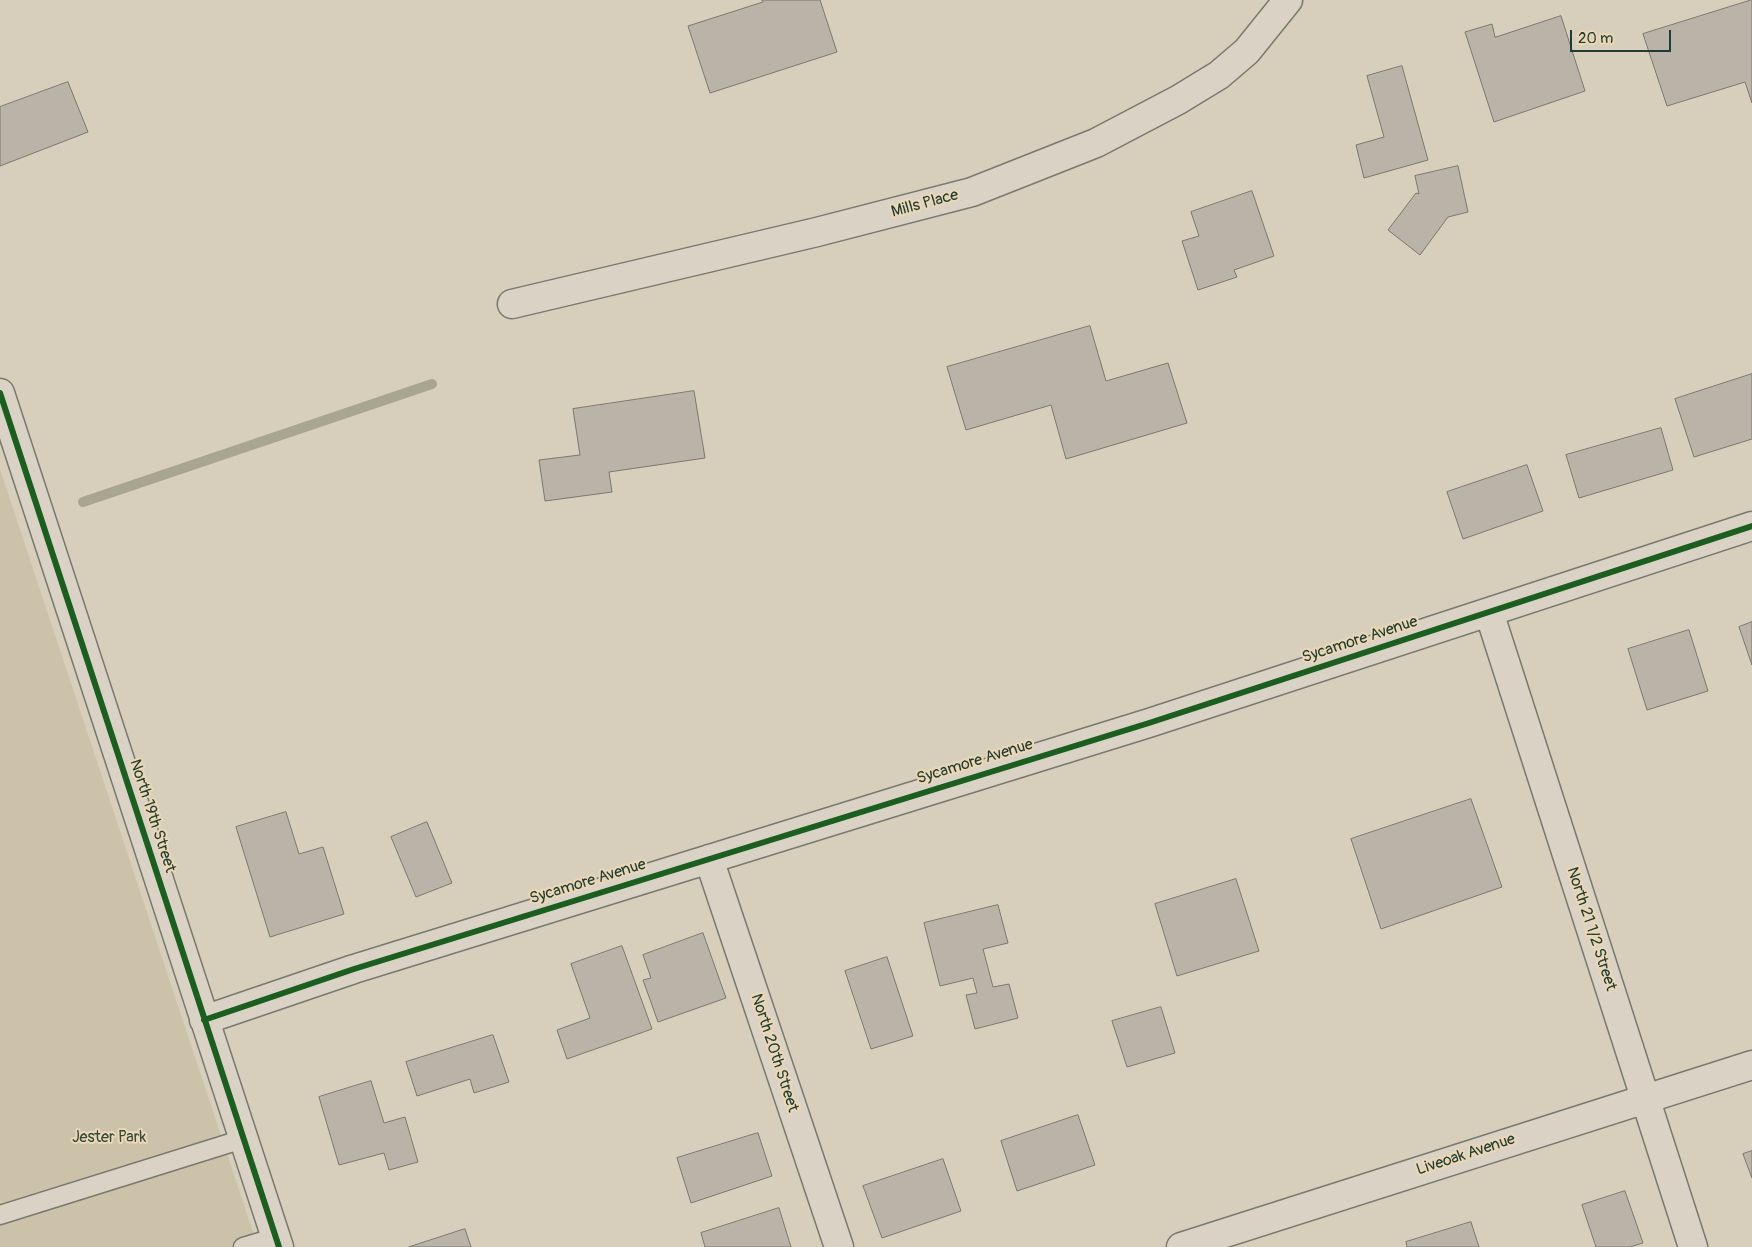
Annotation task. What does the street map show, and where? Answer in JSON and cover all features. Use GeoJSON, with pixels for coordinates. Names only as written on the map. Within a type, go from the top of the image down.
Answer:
{"type":"FeatureCollection","features":[{"type":"Feature","properties":{"kind":"street","name":"Mills Place"},"geometry":{"type":"LineString","coordinates":[[512,304],[817,232],[972,192],[1096,143],[1178,100],[1219,74],[1247,51],[1288,0]]}},
{"type":"Feature","properties":{"kind":"street","name":"North 19th Street"},"geometry":{"type":"LineString","coordinates":[[0,393],[6,430],[278,1242]]}},
{"type":"Feature","properties":{"kind":"street","name":"Sycamore Avenue"},"geometry":{"type":"LineString","coordinates":[[204,1020],[354,969],[1149,723],[1752,526]]}},
{"type":"Feature","properties":{"kind":"street","name":"North 21 1/2 Street"},"geometry":{"type":"LineString","coordinates":[[1489,612],[1694,1247]]}},
{"type":"Feature","properties":{"kind":"street","name":"North 20th Street"},"geometry":{"type":"LineString","coordinates":[[709,858],[839,1247]]}},
{"type":"Feature","properties":{"kind":"street","name":"Liveoak Avenue"},"geometry":{"type":"LineString","coordinates":[[1181,1247],[1752,1065]]}},
{"type":"Feature","properties":{"kind":"lane"},"geometry":{"type":"LineString","coordinates":[[0,1216],[243,1139]]}},
{"type":"Feature","properties":{"kind":"lane"},"geometry":{"type":"LineString","coordinates":[[243,1247],[278,1242]]}},
{"type":"Feature","properties":{"kind":"green space","name":"Jester Park"},"geometry":{"type":"Polygon","coordinates":[[[0,469],[258,1247],[0,1247],[0,469]]]}},
{"type":"Feature","properties":{"kind":"building"},"geometry":{"type":"Polygon","coordinates":[[[762,0],[820,0],[837,52],[710,93],[688,26],[763,2],[762,0]]]}},
{"type":"Feature","properties":{"kind":"building"},"geometry":{"type":"Polygon","coordinates":[[[1752,0],[1752,103],[1745,82],[1667,106],[1643,34],[1752,0]]]}},
{"type":"Feature","properties":{"kind":"building"},"geometry":{"type":"Polygon","coordinates":[[[1561,16],[1585,91],[1494,122],[1465,32],[1492,24],[1495,37],[1561,16]]]}},
{"type":"Feature","properties":{"kind":"building"},"geometry":{"type":"Polygon","coordinates":[[[1402,66],[1428,160],[1364,178],[1356,145],[1384,137],[1367,76],[1402,66]]]}},
{"type":"Feature","properties":{"kind":"building"},"geometry":{"type":"Polygon","coordinates":[[[68,82],[88,132],[0,166],[0,107],[68,82]]]}},
{"type":"Feature","properties":{"kind":"building"},"geometry":{"type":"Polygon","coordinates":[[[1458,166],[1468,212],[1448,217],[1420,255],[1388,230],[1416,193],[1419,194],[1415,176],[1458,166]]]}},
{"type":"Feature","properties":{"kind":"building"},"geometry":{"type":"Polygon","coordinates":[[[1252,191],[1274,256],[1234,270],[1237,277],[1198,290],[1182,241],[1199,236],[1191,212],[1252,191]]]}},
{"type":"Feature","properties":{"kind":"building"},"geometry":{"type":"Polygon","coordinates":[[[1090,326],[1106,381],[1168,363],[1187,423],[1066,459],[1051,405],[966,430],[947,367],[1090,326]]]}},
{"type":"Feature","properties":{"kind":"building"},"geometry":{"type":"Polygon","coordinates":[[[1752,374],[1752,439],[1694,457],[1675,399],[1752,374]]]}},
{"type":"Feature","properties":{"kind":"building"},"geometry":{"type":"Polygon","coordinates":[[[694,391],[705,458],[609,472],[612,492],[545,501],[539,460],[580,455],[573,409],[694,391]]]}},
{"type":"Feature","properties":{"kind":"building"},"geometry":{"type":"Polygon","coordinates":[[[1661,428],[1673,470],[1579,498],[1566,455],[1661,428]]]}},
{"type":"Feature","properties":{"kind":"building"},"geometry":{"type":"Polygon","coordinates":[[[1527,465],[1543,511],[1463,539],[1447,492],[1527,465]]]}},
{"type":"Feature","properties":{"kind":"building"},"geometry":{"type":"Polygon","coordinates":[[[1752,622],[1752,665],[1739,627],[1752,622]]]}},
{"type":"Feature","properties":{"kind":"building"},"geometry":{"type":"Polygon","coordinates":[[[1689,630],[1708,691],[1647,710],[1628,649],[1689,630]]]}},
{"type":"Feature","properties":{"kind":"building"},"geometry":{"type":"Polygon","coordinates":[[[1471,799],[1502,887],[1381,929],[1351,839],[1471,799]]]}},
{"type":"Feature","properties":{"kind":"building"},"geometry":{"type":"Polygon","coordinates":[[[286,812],[299,854],[323,847],[344,914],[270,937],[236,827],[286,812]]]}},
{"type":"Feature","properties":{"kind":"building"},"geometry":{"type":"Polygon","coordinates":[[[427,822],[452,883],[416,897],[391,837],[427,822]]]}},
{"type":"Feature","properties":{"kind":"building"},"geometry":{"type":"Polygon","coordinates":[[[1236,879],[1259,951],[1177,976],[1155,904],[1236,879]]]}},
{"type":"Feature","properties":{"kind":"building"},"geometry":{"type":"Polygon","coordinates":[[[998,905],[1008,943],[983,949],[993,987],[1009,984],[1018,1018],[975,1029],[966,995],[977,993],[973,978],[940,986],[924,923],[998,905]]]}},
{"type":"Feature","properties":{"kind":"building"},"geometry":{"type":"Polygon","coordinates":[[[703,933],[726,998],[658,1022],[643,980],[651,978],[643,955],[703,933]]]}},
{"type":"Feature","properties":{"kind":"building"},"geometry":{"type":"Polygon","coordinates":[[[622,946],[652,1029],[567,1059],[557,1030],[590,1018],[571,964],[622,946]]]}},
{"type":"Feature","properties":{"kind":"building"},"geometry":{"type":"Polygon","coordinates":[[[887,957],[913,1036],[871,1049],[845,971],[887,957]]]}},
{"type":"Feature","properties":{"kind":"building"},"geometry":{"type":"Polygon","coordinates":[[[1161,1007],[1175,1053],[1127,1067],[1112,1021],[1161,1007]]]}},
{"type":"Feature","properties":{"kind":"building"},"geometry":{"type":"Polygon","coordinates":[[[493,1035],[509,1082],[474,1093],[470,1079],[417,1096],[406,1062],[493,1035]]]}},
{"type":"Feature","properties":{"kind":"building"},"geometry":{"type":"Polygon","coordinates":[[[371,1081],[384,1123],[405,1117],[418,1162],[389,1170],[384,1153],[339,1165],[319,1097],[371,1081]]]}},
{"type":"Feature","properties":{"kind":"building"},"geometry":{"type":"Polygon","coordinates":[[[1078,1115],[1095,1165],[1017,1191],[1001,1141],[1078,1115]]]}},
{"type":"Feature","properties":{"kind":"building"},"geometry":{"type":"Polygon","coordinates":[[[758,1133],[772,1176],[691,1203],[677,1158],[758,1133]]]}},
{"type":"Feature","properties":{"kind":"building"},"geometry":{"type":"Polygon","coordinates":[[[1752,1151],[1752,1178],[1743,1154],[1752,1151]]]}},
{"type":"Feature","properties":{"kind":"building"},"geometry":{"type":"Polygon","coordinates":[[[943,1159],[961,1211],[882,1238],[863,1186],[943,1159]]]}},
{"type":"Feature","properties":{"kind":"building"},"geometry":{"type":"Polygon","coordinates":[[[1625,1191],[1643,1243],[1630,1247],[1596,1247],[1582,1205],[1625,1191]]]}},
{"type":"Feature","properties":{"kind":"building"},"geometry":{"type":"Polygon","coordinates":[[[779,1208],[791,1247],[705,1247],[701,1233],[779,1208]]]}},
{"type":"Feature","properties":{"kind":"building"},"geometry":{"type":"Polygon","coordinates":[[[1471,1222],[1479,1247],[1407,1247],[1406,1242],[1471,1222]]]}},
{"type":"Feature","properties":{"kind":"building"},"geometry":{"type":"Polygon","coordinates":[[[465,1229],[471,1247],[409,1247],[465,1229]]]}},
{"type":"Feature","properties":{"kind":"waterway"},"geometry":{"type":"LineString","coordinates":[[83,502],[432,384]]}},
{"type":"Feature","properties":{"kind":"cycle path"},"geometry":{"type":"LineString","coordinates":[[0,393],[279,1247]]}},
{"type":"Feature","properties":{"kind":"cycle path"},"geometry":{"type":"LineString","coordinates":[[204,1020],[354,969],[1149,723],[1752,526]]}}]}
